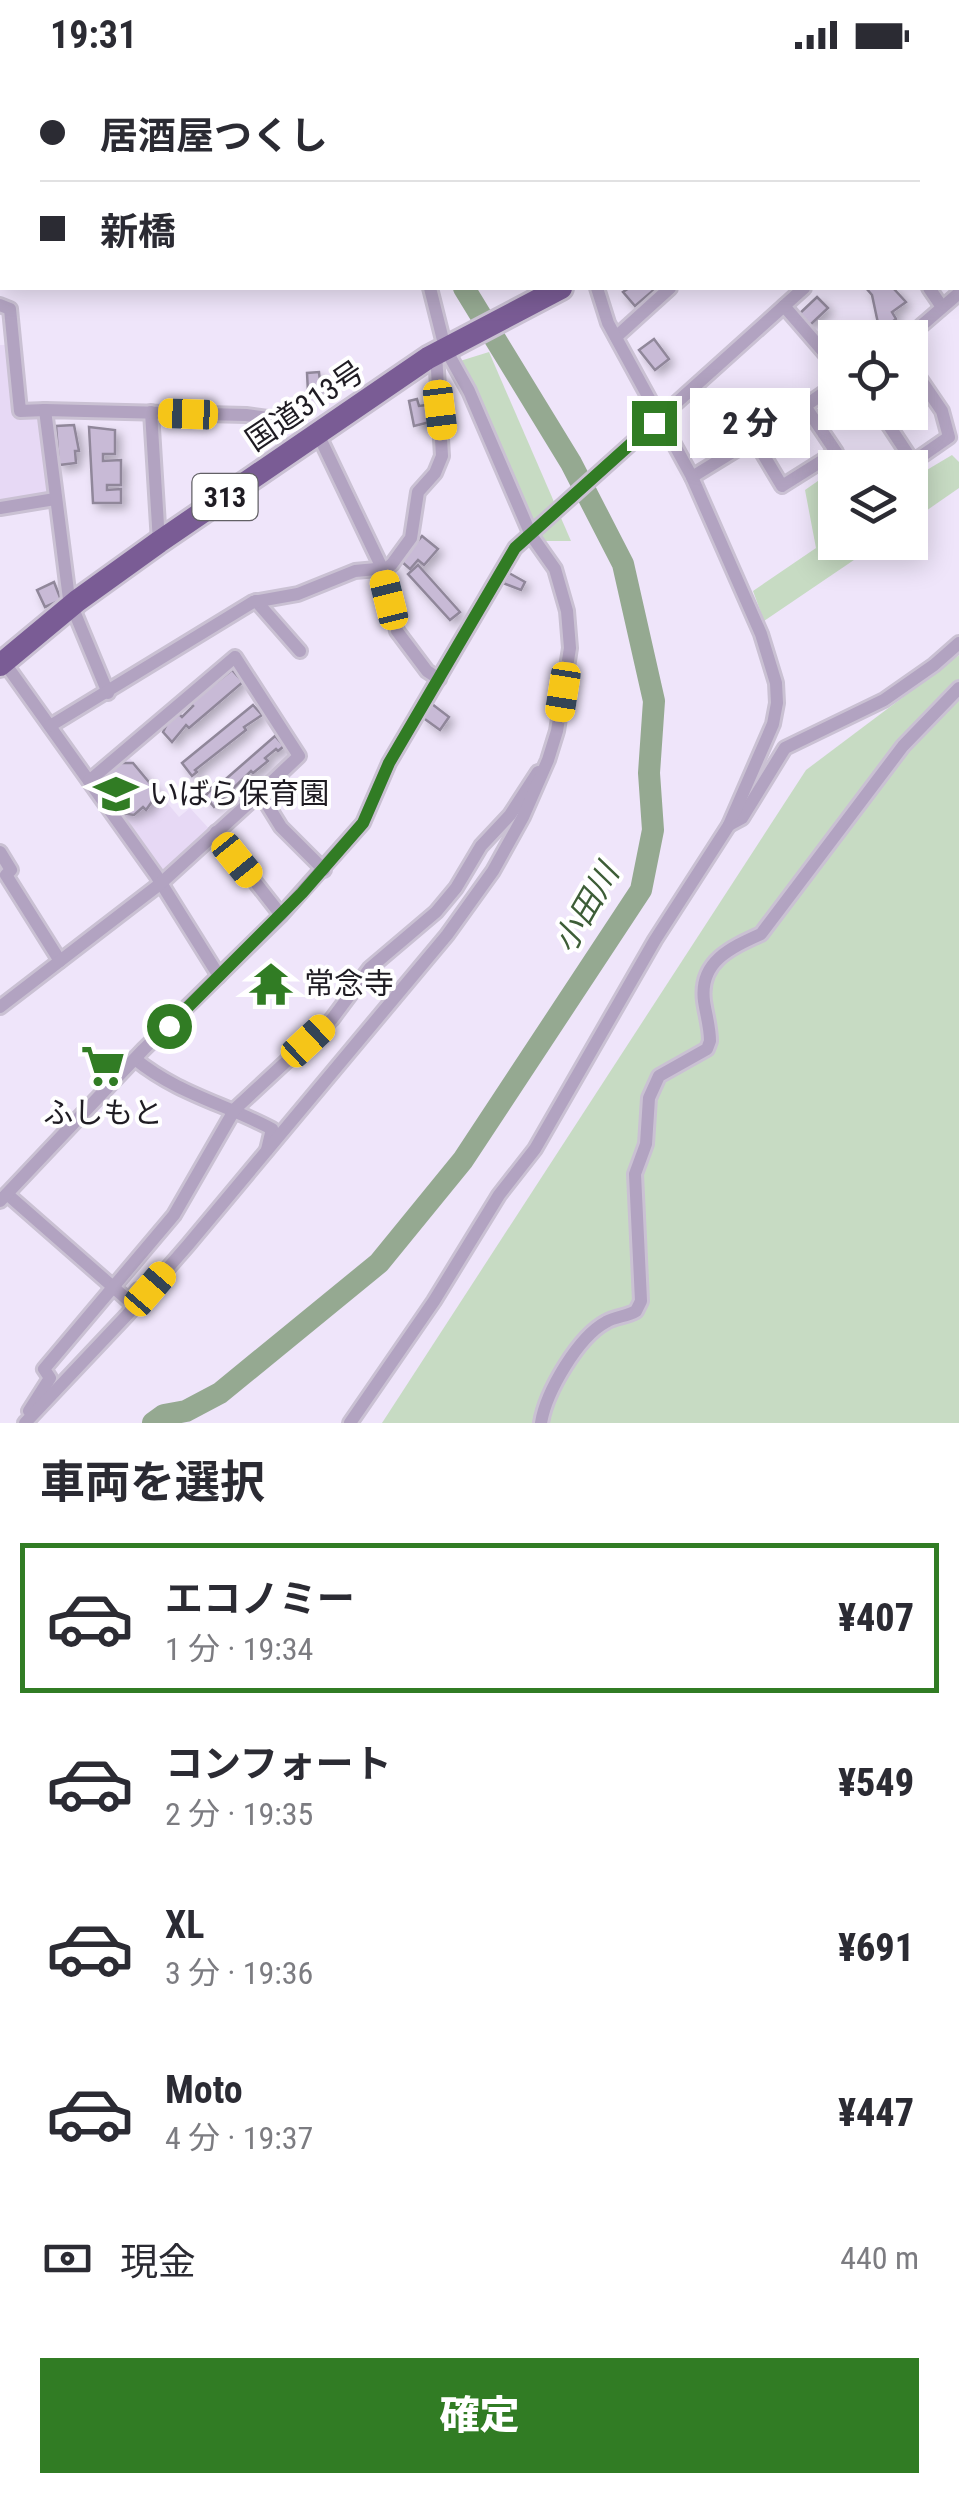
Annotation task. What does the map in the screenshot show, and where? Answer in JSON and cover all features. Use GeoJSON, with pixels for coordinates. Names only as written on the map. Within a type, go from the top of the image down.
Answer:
{"type":"FeatureCollection","features":[{"type":"Feature","properties":{"kind":"highway","name":"国道313号"},"geometry":{"type":"LineString","coordinates":[[2,664],[159,542],[447,347],[557,290]]}},
{"type":"Feature","properties":{"kind":"street"},"geometry":{"type":"LineString","coordinates":[[431,290],[447,347],[534,532],[556,569],[567,612],[570,648],[557,731],[548,760],[493,871],[448,935],[178,1257],[25,1423],[50,1378],[44,1369],[174,1215],[235,1110],[332,1018],[370,968],[436,912],[548,760]]}},
{"type":"Feature","properties":{"kind":"street"},"geometry":{"type":"LineString","coordinates":[[350,1423],[535,1149],[655,940],[728,825],[773,724],[776,683],[762,634],[692,477],[657,420],[598,290]]}},
{"type":"Feature","properties":{"kind":"street"},"geometry":{"type":"LineString","coordinates":[[616,337],[668,290]]}},
{"type":"Feature","properties":{"kind":"street"},"geometry":{"type":"LineString","coordinates":[[178,1257],[165,1261],[128,1300],[4,1197],[135,1058],[281,915],[363,823],[389,763],[515,548],[802,290]]}},
{"type":"Feature","properties":{"kind":"street"},"geometry":{"type":"LineString","coordinates":[[930,290],[942,307]]}},
{"type":"Feature","properties":{"kind":"street"},"geometry":{"type":"LineString","coordinates":[[927,320],[959,294]]}},
{"type":"Feature","properties":{"kind":"street"},"geometry":{"type":"LineString","coordinates":[[0,305],[10,309],[20,411],[151,412],[282,420]]}},
{"type":"Feature","properties":{"kind":"street"},"geometry":{"type":"LineString","coordinates":[[784,306],[818,345]]}},
{"type":"Feature","properties":{"kind":"street"},"geometry":{"type":"LineString","coordinates":[[50,726],[256,601],[298,594],[356,571],[392,564],[408,545],[418,492],[435,473],[442,456],[447,347]]}},
{"type":"Feature","properties":{"kind":"street"},"geometry":{"type":"LineString","coordinates":[[892,430],[913,462],[949,437],[942,411],[928,390]]}},
{"type":"Feature","properties":{"kind":"street"},"geometry":{"type":"LineString","coordinates":[[692,477],[818,397]]}},
{"type":"Feature","properties":{"kind":"street"},"geometry":{"type":"LineString","coordinates":[[754,439],[782,486],[836,452],[804,406]]}},
{"type":"Feature","properties":{"kind":"street"},"geometry":{"type":"LineString","coordinates":[[45,410],[72,606],[108,693]]}},
{"type":"Feature","properties":{"kind":"street"},"geometry":{"type":"LineString","coordinates":[[151,412],[159,542]]}},
{"type":"Feature","properties":{"kind":"street"},"geometry":{"type":"LineString","coordinates":[[318,434],[382,568],[397,631],[427,670],[439,679]]}},
{"type":"Feature","properties":{"kind":"street"},"geometry":{"type":"LineString","coordinates":[[0,508],[55,499]]}},
{"type":"Feature","properties":{"kind":"street"},"geometry":{"type":"LineString","coordinates":[[256,601],[300,651]]}},
{"type":"Feature","properties":{"kind":"street"},"geometry":{"type":"LineString","coordinates":[[728,825],[742,818],[785,748],[884,700],[959,644]]}},
{"type":"Feature","properties":{"kind":"street"},"geometry":{"type":"LineString","coordinates":[[0,1007],[160,884],[299,756],[235,657],[89,780]]}},
{"type":"Feature","properties":{"kind":"street"},"geometry":{"type":"LineString","coordinates":[[2,664],[89,780],[219,976]]}},
{"type":"Feature","properties":{"kind":"street"},"geometry":{"type":"LineString","coordinates":[[541,1423],[554,1388],[588,1336],[602,1323],[636,1311],[641,1301],[635,1174],[646,1144],[649,1098],[660,1076],[707,1049],[710,1029],[703,991],[707,969],[738,942],[761,934],[903,746],[959,688]]}},
{"type":"Feature","properties":{"kind":"street"},"geometry":{"type":"LineString","coordinates":[[260,793],[281,827],[324,870]]}},
{"type":"Feature","properties":{"kind":"street"},"geometry":{"type":"LineString","coordinates":[[216,832],[281,915]]}},
{"type":"Feature","properties":{"kind":"street"},"geometry":{"type":"LineString","coordinates":[[0,852],[11,870],[6,876],[60,961]]}},
{"type":"Feature","properties":{"kind":"street"},"geometry":{"type":"LineString","coordinates":[[135,1058],[172,1085],[272,1129],[265,1156]]}},
{"type":"Feature","properties":{"kind":"shaded area"},"geometry":{"type":"Polygon","coordinates":[[[0,345],[9,345],[14,413],[19,419],[40,417],[50,492],[0,502],[0,345]]]}},
{"type":"Feature","properties":{"kind":"shaded area"},"geometry":{"type":"Polygon","coordinates":[[[126,754],[179,817],[190,808],[212,832],[164,874],[159,873],[94,781],[126,754]]]}},
{"type":"Feature","properties":{"kind":"green space"},"geometry":{"type":"Polygon","coordinates":[[[489,352],[571,541],[545,541],[531,521],[460,361],[489,352]]]}},
{"type":"Feature","properties":{"kind":"green space"},"geometry":{"type":"Polygon","coordinates":[[[952,455],[959,462],[959,488],[928,510],[928,469],[952,455]]]}},
{"type":"Feature","properties":{"kind":"green space"},"geometry":{"type":"Polygon","coordinates":[[[818,481],[818,560],[854,560],[764,621],[753,591],[816,548],[805,490],[818,481]]]}},
{"type":"Feature","properties":{"kind":"green space"},"geometry":{"type":"Polygon","coordinates":[[[959,655],[959,1423],[382,1423],[806,770],[959,655]]]}},
{"type":"Feature","properties":{"kind":"building"},"geometry":{"type":"Polygon","coordinates":[[[626,290],[654,290],[635,306],[623,292],[626,290]]]}},
{"type":"Feature","properties":{"kind":"building"},"geometry":{"type":"Polygon","coordinates":[[[868,290],[895,290],[906,302],[892,312],[895,320],[877,320],[868,290]]]}},
{"type":"Feature","properties":{"kind":"building"},"geometry":{"type":"Polygon","coordinates":[[[817,297],[828,308],[810,325],[798,315],[817,297]]]}},
{"type":"Feature","properties":{"kind":"building"},"geometry":{"type":"Polygon","coordinates":[[[654,339],[669,359],[655,370],[639,350],[654,339]]]}},
{"type":"Feature","properties":{"kind":"building"},"geometry":{"type":"Polygon","coordinates":[[[319,372],[321,391],[308,392],[307,373],[319,372]]]}},
{"type":"Feature","properties":{"kind":"building"},"geometry":{"type":"Polygon","coordinates":[[[417,399],[419,406],[427,405],[430,422],[414,426],[409,401],[417,399]]]}},
{"type":"Feature","properties":{"kind":"building"},"geometry":{"type":"Polygon","coordinates":[[[74,425],[79,451],[75,451],[76,463],[59,465],[56,426],[74,425]]]}},
{"type":"Feature","properties":{"kind":"building"},"geometry":{"type":"Polygon","coordinates":[[[89,427],[115,430],[115,454],[103,454],[103,461],[121,460],[121,485],[107,485],[107,490],[121,489],[121,503],[93,503],[89,427]]]}},
{"type":"Feature","properties":{"kind":"building"},"geometry":{"type":"Polygon","coordinates":[[[422,536],[438,549],[424,565],[418,560],[410,569],[401,561],[422,536]]]}},
{"type":"Feature","properties":{"kind":"building"},"geometry":{"type":"Polygon","coordinates":[[[418,565],[460,612],[450,620],[408,574],[418,565]]]}},
{"type":"Feature","properties":{"kind":"building"},"geometry":{"type":"Polygon","coordinates":[[[509,573],[525,582],[521,590],[503,583],[509,573]]]}},
{"type":"Feature","properties":{"kind":"building"},"geometry":{"type":"Polygon","coordinates":[[[54,582],[61,600],[45,607],[37,590],[54,582]]]}},
{"type":"Feature","properties":{"kind":"building"},"geometry":{"type":"Polygon","coordinates":[[[232,670],[243,682],[189,728],[186,725],[172,742],[163,732],[167,724],[179,714],[182,717],[193,706],[190,703],[232,670]]]}},
{"type":"Feature","properties":{"kind":"building"},"geometry":{"type":"Polygon","coordinates":[[[432,704],[449,717],[440,730],[422,717],[432,704]]]}},
{"type":"Feature","properties":{"kind":"building"},"geometry":{"type":"Polygon","coordinates":[[[253,705],[262,715],[192,776],[182,763],[253,705]]]}},
{"type":"Feature","properties":{"kind":"building"},"geometry":{"type":"Polygon","coordinates":[[[275,736],[284,746],[265,758],[268,761],[251,771],[214,807],[205,796],[209,788],[216,782],[219,785],[275,736]]]}},
{"type":"Feature","properties":{"kind":"building"},"geometry":{"type":"Polygon","coordinates":[[[117,763],[133,763],[158,793],[146,810],[143,807],[134,815],[121,813],[102,790],[104,774],[117,763]]]}},
{"type":"Feature","properties":{"kind":"waterway","name":"小田川"},"geometry":{"type":"LineString","coordinates":[[153,1423],[220,1393],[379,1263],[463,1160],[641,890],[653,830],[649,773],[654,701],[623,564],[571,463],[465,290]]}},
{"type":"Feature","properties":{"kind":"place","name":"いばら保育園"},"geometry":{"type":"Point","coordinates":[116,794]}},
{"type":"Feature","properties":{"kind":"place","name":"常念寺"},"geometry":{"type":"Point","coordinates":[271,984]}},
{"type":"Feature","properties":{"kind":"place","name":"ふしもと"},"geometry":{"type":"Point","coordinates":[103,1066]}},
{"type":"Feature","properties":{"kind":"route"},"geometry":{"type":"LineString","coordinates":[[169,1026],[324,870],[363,823],[389,763],[515,548],[654,423]]}}]}
